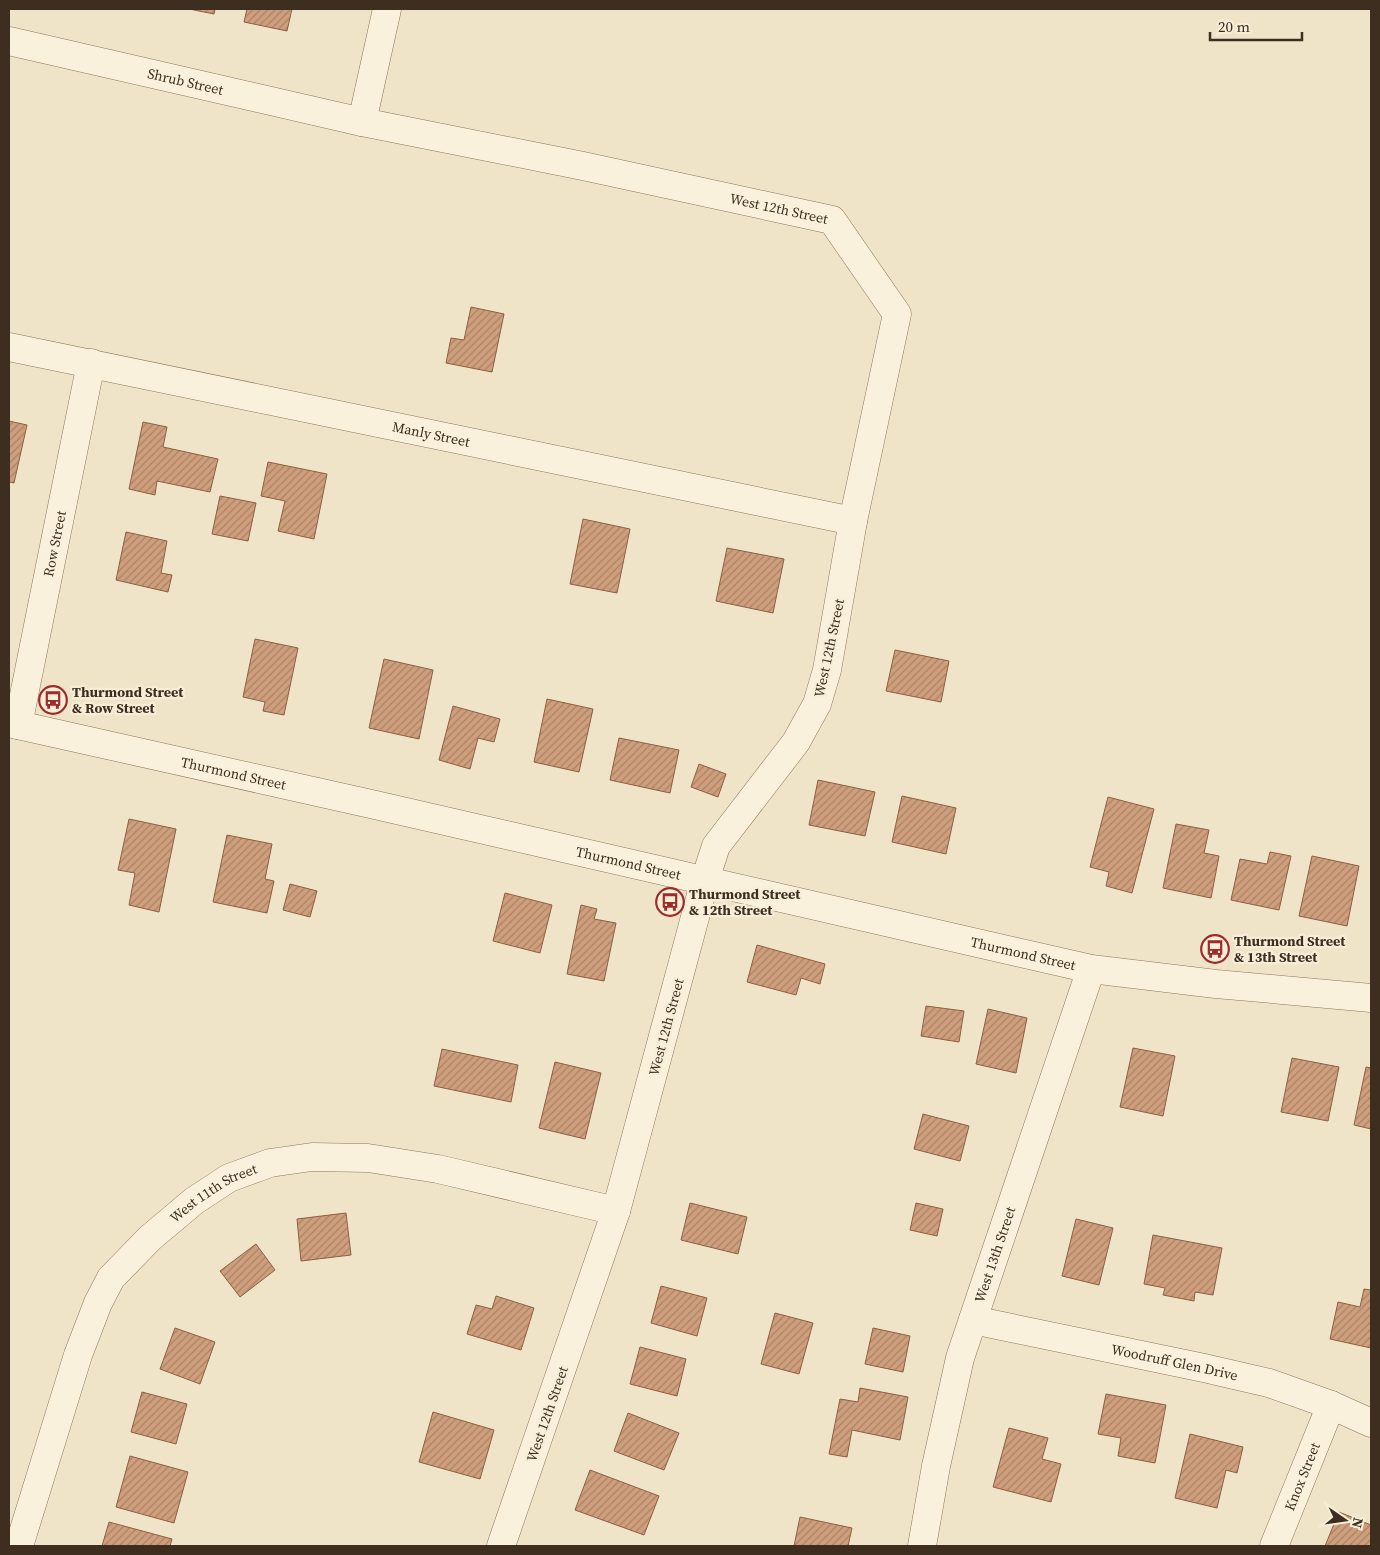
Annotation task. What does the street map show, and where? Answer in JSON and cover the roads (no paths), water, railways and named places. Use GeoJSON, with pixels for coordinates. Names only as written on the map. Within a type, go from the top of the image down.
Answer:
{"type":"FeatureCollection","features":[{"type":"Feature","properties":{"kind":"street"},"geometry":{"type":"LineString","coordinates":[[362,122],[386,9]]}},
{"type":"Feature","properties":{"kind":"street","name":"Shrub Street"},"geometry":{"type":"LineString","coordinates":[[9,41],[362,122]]}},
{"type":"Feature","properties":{"kind":"street","name":"West 12th Street"},"geometry":{"type":"LineString","coordinates":[[362,122],[583,166],[832,220],[897,314],[853,521],[827,670],[817,704],[796,742],[716,846],[704,880],[616,1212],[501,1546]]}},
{"type":"Feature","properties":{"kind":"street","name":"Manly Street"},"geometry":{"type":"LineString","coordinates":[[9,347],[853,521]]}},
{"type":"Feature","properties":{"kind":"street","name":"Row Street"},"geometry":{"type":"LineString","coordinates":[[13,724],[91,363]]}},
{"type":"Feature","properties":{"kind":"street","name":"Thurmond Street"},"geometry":{"type":"LineString","coordinates":[[13,724],[1091,969],[1216,984],[1371,998]]}},
{"type":"Feature","properties":{"kind":"street","name":"West 13th Street"},"geometry":{"type":"LineString","coordinates":[[922,1546],[936,1466],[960,1358],[1091,969]]}},
{"type":"Feature","properties":{"kind":"street","name":"West 11th Street"},"geometry":{"type":"LineString","coordinates":[[19,1546],[78,1356],[98,1303],[111,1278],[150,1238],[187,1207],[229,1178],[270,1163],[312,1157],[368,1158],[438,1169],[616,1212]]}},
{"type":"Feature","properties":{"kind":"street","name":"Woodruff Glen Drive"},"geometry":{"type":"LineString","coordinates":[[973,1320],[1269,1383],[1330,1405],[1371,1423]]}},
{"type":"Feature","properties":{"kind":"street","name":"Knox Street"},"geometry":{"type":"LineString","coordinates":[[1274,1546],[1330,1405]]}},
{"type":"Feature","properties":{"kind":"place","name":"Thurmond Street & Row Street"},"geometry":{"type":"Point","coordinates":[53,700]}},
{"type":"Feature","properties":{"kind":"place","name":"Thurmond Street & 12th Street"},"geometry":{"type":"Point","coordinates":[670,902]}},
{"type":"Feature","properties":{"kind":"place","name":"Thurmond Street & 13th Street"},"geometry":{"type":"Point","coordinates":[1215,949]}}]}
